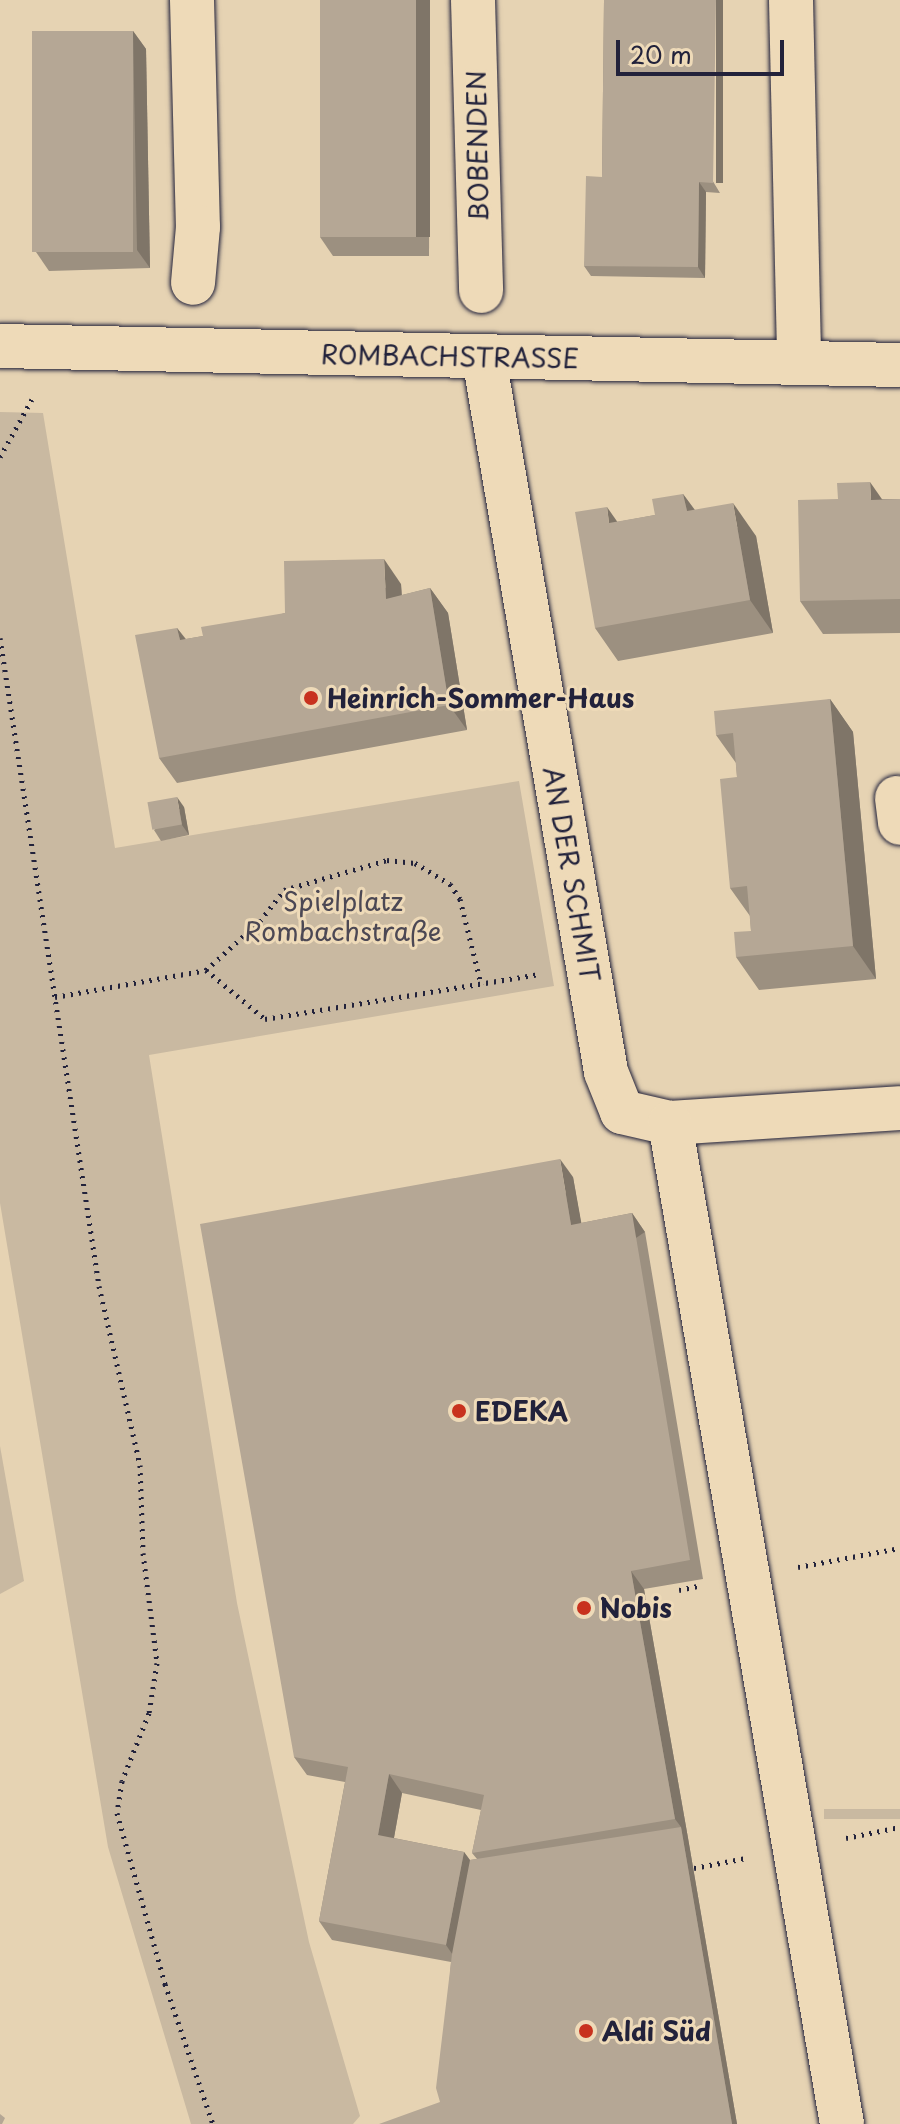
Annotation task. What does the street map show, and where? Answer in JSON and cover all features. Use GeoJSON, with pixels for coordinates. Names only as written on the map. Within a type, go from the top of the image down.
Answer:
{"type":"FeatureCollection","features":[{"type":"Feature","properties":{"kind":"street"},"geometry":{"type":"LineString","coordinates":[[192,0],[198,227],[193,283]]}},
{"type":"Feature","properties":{"kind":"street","name":"BOBENDEN"},"geometry":{"type":"LineString","coordinates":[[473,0],[481,291]]}},
{"type":"Feature","properties":{"kind":"street"},"geometry":{"type":"LineString","coordinates":[[791,0],[799,362]]}},
{"type":"Feature","properties":{"kind":"street","name":"ROMBACHSTRASSE"},"geometry":{"type":"LineString","coordinates":[[16,346],[900,365]]}},
{"type":"Feature","properties":{"kind":"street","name":"AN DER SCHMIT"},"geometry":{"type":"LineString","coordinates":[[484,358],[606,1072],[622,1112],[670,1123],[900,1108]]}},
{"type":"Feature","properties":{"kind":"street"},"geometry":{"type":"LineString","coordinates":[[670,1123],[842,2124]]}},
{"type":"Feature","properties":{"kind":"path"},"geometry":{"type":"LineString","coordinates":[[0,457],[32,407],[16,346]]}},
{"type":"Feature","properties":{"kind":"path"},"geometry":{"type":"LineString","coordinates":[[0,638],[99,1286],[140,1465],[143,1553],[157,1663],[149,1713],[122,1781],[117,1813],[155,1954],[213,2124]]}},
{"type":"Feature","properties":{"kind":"path"},"geometry":{"type":"LineString","coordinates":[[55,997],[206,970],[260,921],[284,890],[387,860],[415,863],[450,884],[460,899],[481,984]]}},
{"type":"Feature","properties":{"kind":"path"},"geometry":{"type":"LineString","coordinates":[[206,970],[265,1019],[588,966]]}},
{"type":"Feature","properties":{"kind":"green space","name":"Spielplatz Rombachstraße"},"geometry":{"type":"Polygon","coordinates":[[[0,412],[43,413],[115,848],[519,781],[554,986],[149,1055],[237,1603],[309,1942],[360,2116],[353,2124],[191,2124],[108,1847],[0,1203],[0,412]]]}},
{"type":"Feature","properties":{"kind":"green space"},"geometry":{"type":"Polygon","coordinates":[[[0,1446],[24,1581],[0,1594],[0,1446]]]}},
{"type":"Feature","properties":{"kind":"green space"},"geometry":{"type":"Polygon","coordinates":[[[824,1809],[900,1809],[900,1819],[824,1819],[824,1809]]]}},
{"type":"Feature","properties":{"kind":"building"},"geometry":{"type":"Polygon","coordinates":[[[320,0],[416,0],[416,237],[320,237],[320,0]]]}},
{"type":"Feature","properties":{"kind":"building"},"geometry":{"type":"Polygon","coordinates":[[[604,0],[716,0],[713,183],[699,182],[698,267],[584,266],[586,176],[602,177],[604,0]]]}},
{"type":"Feature","properties":{"kind":"building"},"geometry":{"type":"Polygon","coordinates":[[[32,31],[133,31],[133,252],[32,252],[32,31]]]}},
{"type":"Feature","properties":{"kind":"building"},"geometry":{"type":"Polygon","coordinates":[[[870,482],[871,500],[900,499],[900,599],[800,601],[798,500],[838,499],[837,483],[870,482]]]}},
{"type":"Feature","properties":{"kind":"building"},"geometry":{"type":"Polygon","coordinates":[[[683,494],[687,511],[733,503],[750,600],[595,628],[575,512],[607,507],[609,523],[655,515],[652,499],[683,494]]]}},
{"type":"Feature","properties":{"kind":"building","name":"Heinrich-Sommer-Haus"},"geometry":{"type":"Polygon","coordinates":[[[384,559],[386,599],[430,588],[449,705],[159,758],[135,635],[177,628],[180,640],[203,636],[201,627],[285,613],[284,561],[384,559]]]}},
{"type":"Feature","properties":{"kind":"building"},"geometry":{"type":"Polygon","coordinates":[[[830,699],[853,946],[736,957],[734,932],[751,931],[747,886],[730,888],[720,779],[737,777],[733,733],[716,735],[714,711],[830,699]]]}},
{"type":"Feature","properties":{"kind":"building"},"geometry":{"type":"Polygon","coordinates":[[[177,797],[182,825],[152,830],[147,802],[177,797]]]}},
{"type":"Feature","properties":{"kind":"building","name":"EDEKA"},"geometry":{"type":"Polygon","coordinates":[[[560,1159],[571,1225],[632,1213],[690,1560],[631,1571],[675,1819],[472,1853],[484,1795],[389,1774],[378,1835],[464,1852],[446,1945],[319,1921],[348,1767],[294,1757],[200,1224],[560,1159]]]}},
{"type":"Feature","properties":{"kind":"building","name":"Aldi Süd"},"geometry":{"type":"Polygon","coordinates":[[[681,1827],[732,2124],[379,2124],[440,2102],[436,2088],[452,1954],[470,1860],[681,1827]]]}},
{"type":"Feature","properties":{"kind":"place","name":"Heinrich-Sommer-Haus"},"geometry":{"type":"Point","coordinates":[311,698]}},
{"type":"Feature","properties":{"kind":"place","name":"EDEKA"},"geometry":{"type":"Point","coordinates":[459,1411]}},
{"type":"Feature","properties":{"kind":"place","name":"Nobis"},"geometry":{"type":"Point","coordinates":[584,1608]}},
{"type":"Feature","properties":{"kind":"place","name":"Aldi Süd"},"geometry":{"type":"Point","coordinates":[586,2031]}}]}
